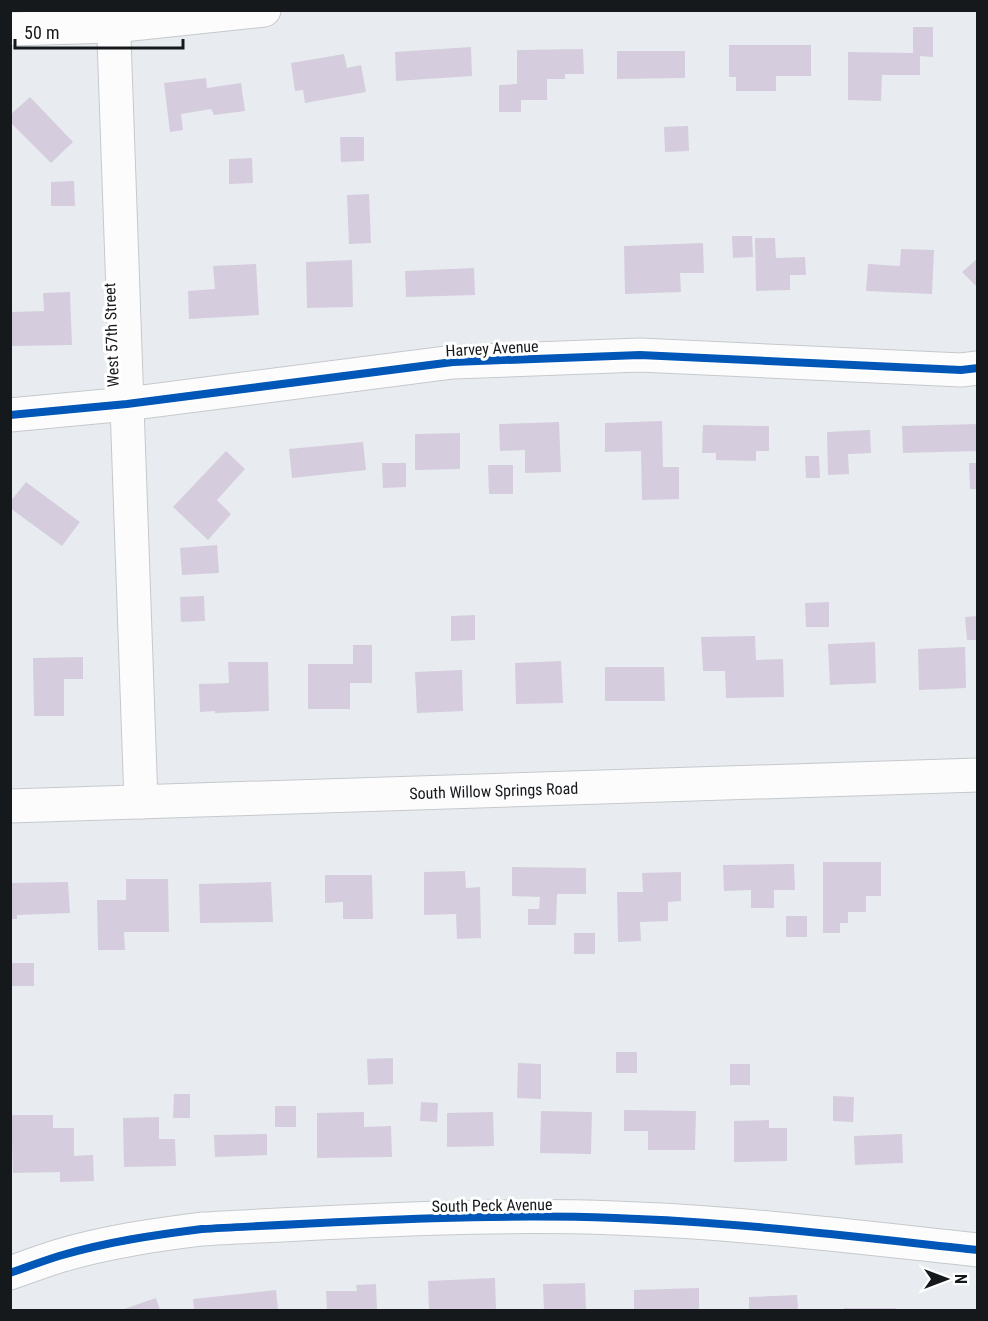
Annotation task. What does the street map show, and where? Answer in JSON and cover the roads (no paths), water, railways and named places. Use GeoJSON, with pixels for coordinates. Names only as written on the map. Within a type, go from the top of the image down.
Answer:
{"type":"FeatureCollection","features":[{"type":"Feature","properties":{"kind":"street"},"geometry":{"type":"LineString","coordinates":[[10,29],[113,18],[264,10]]}},
{"type":"Feature","properties":{"kind":"street","name":"West 57th Street"},"geometry":{"type":"LineString","coordinates":[[113,18],[141,802]]}},
{"type":"Feature","properties":{"kind":"street","name":"Harvey Avenue"},"geometry":{"type":"LineString","coordinates":[[10,415],[127,404],[453,362],[640,355],[961,370],[978,368]]}},
{"type":"Feature","properties":{"kind":"street","name":"South Willow Springs Road"},"geometry":{"type":"LineString","coordinates":[[10,806],[978,775]]}},
{"type":"Feature","properties":{"kind":"street","name":"South Peck Avenue"},"geometry":{"type":"LineString","coordinates":[[10,1273],[59,1256],[159,1234],[202,1229],[485,1216],[707,1222],[978,1250]]}}]}
